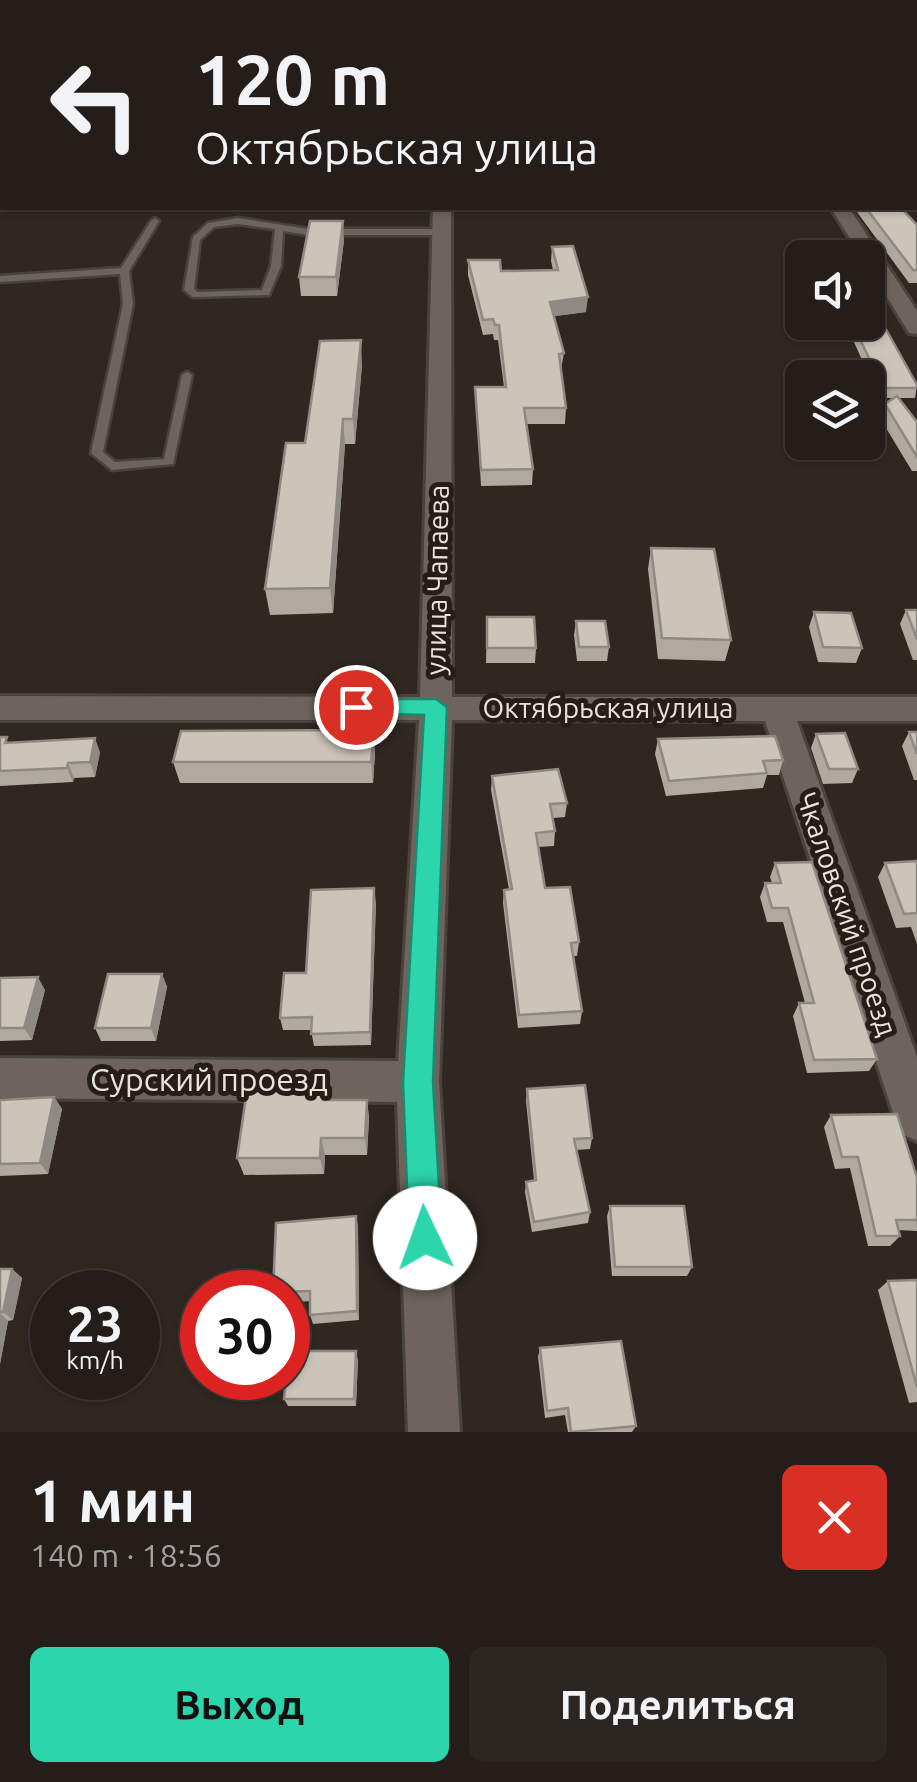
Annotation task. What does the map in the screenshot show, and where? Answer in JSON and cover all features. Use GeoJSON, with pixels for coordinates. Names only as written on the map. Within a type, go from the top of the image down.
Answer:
{"type":"FeatureCollection","features":[{"type":"Feature","properties":{"kind":"street"},"geometry":{"type":"LineString","coordinates":[[841,210],[917,328]]}},
{"type":"Feature","properties":{"kind":"street","name":"улица Чапаева"},"geometry":{"type":"LineString","coordinates":[[434,1432],[418,1082],[436,707],[442,220]]}},
{"type":"Feature","properties":{"kind":"street","name":"Октябрьская улица"},"geometry":{"type":"LineString","coordinates":[[0,708],[917,709]]}},
{"type":"Feature","properties":{"kind":"street","name":"Чкаловский проезд"},"geometry":{"type":"LineString","coordinates":[[777,709],[917,1119]]}},
{"type":"Feature","properties":{"kind":"street","name":"Сурский проезд"},"geometry":{"type":"LineString","coordinates":[[0,1078],[418,1082]]}},
{"type":"Feature","properties":{"kind":"lane"},"geometry":{"type":"LineString","coordinates":[[155,220],[124,272],[128,304],[97,454],[112,466],[170,462],[187,375]]}},
{"type":"Feature","properties":{"kind":"lane"},"geometry":{"type":"LineString","coordinates":[[279,230],[276,266],[266,293],[196,295],[189,290],[196,240],[210,226],[238,222],[279,230],[442,220]]}},
{"type":"Feature","properties":{"kind":"lane"},"geometry":{"type":"LineString","coordinates":[[0,280],[124,272]]}},
{"type":"Feature","properties":{"kind":"building"},"geometry":{"type":"Polygon","coordinates":[[[868,210],[903,210],[917,225],[917,270],[913,270],[868,210]]]}},
{"type":"Feature","properties":{"kind":"building"},"geometry":{"type":"Polygon","coordinates":[[[310,221],[343,221],[336,277],[299,277],[310,221]]]}},
{"type":"Feature","properties":{"kind":"building"},"geometry":{"type":"Polygon","coordinates":[[[573,246],[588,297],[550,302],[564,353],[559,354],[566,408],[524,408],[533,469],[481,470],[475,387],[506,387],[499,325],[493,319],[483,320],[468,260],[500,260],[501,271],[558,270],[552,247],[573,246]]]}},
{"type":"Feature","properties":{"kind":"building"},"geometry":{"type":"Polygon","coordinates":[[[885,328],[917,388],[885,388],[885,360],[870,360],[860,340],[885,340],[885,328]]]}},
{"type":"Feature","properties":{"kind":"building"},"geometry":{"type":"Polygon","coordinates":[[[361,340],[353,419],[343,419],[330,588],[265,589],[286,443],[305,443],[320,341],[361,340]]]}},
{"type":"Feature","properties":{"kind":"building"},"geometry":{"type":"Polygon","coordinates":[[[897,396],[917,422],[917,457],[885,404],[897,396]]]}},
{"type":"Feature","properties":{"kind":"building"},"geometry":{"type":"Polygon","coordinates":[[[651,548],[714,549],[731,640],[662,638],[651,548]]]}},
{"type":"Feature","properties":{"kind":"building"},"geometry":{"type":"Polygon","coordinates":[[[906,610],[917,610],[917,639],[906,610]]]}},
{"type":"Feature","properties":{"kind":"building"},"geometry":{"type":"Polygon","coordinates":[[[814,612],[851,613],[862,648],[823,647],[814,612]]]}},
{"type":"Feature","properties":{"kind":"building"},"geometry":{"type":"Polygon","coordinates":[[[487,617],[534,617],[536,648],[487,648],[487,617]]]}},
{"type":"Feature","properties":{"kind":"building"},"geometry":{"type":"Polygon","coordinates":[[[576,621],[605,621],[609,647],[579,647],[576,621]]]}},
{"type":"Feature","properties":{"kind":"building"},"geometry":{"type":"Polygon","coordinates":[[[374,730],[371,762],[173,762],[181,731],[374,730]]]}},
{"type":"Feature","properties":{"kind":"building"},"geometry":{"type":"Polygon","coordinates":[[[909,732],[917,732],[917,754],[909,732]]]}},
{"type":"Feature","properties":{"kind":"building"},"geometry":{"type":"Polygon","coordinates":[[[845,733],[858,769],[829,769],[816,734],[845,733]]]}},
{"type":"Feature","properties":{"kind":"building"},"geometry":{"type":"Polygon","coordinates":[[[775,736],[783,760],[763,761],[767,773],[669,781],[658,739],[775,736]]]}},
{"type":"Feature","properties":{"kind":"building"},"geometry":{"type":"Polygon","coordinates":[[[0,737],[7,737],[5,743],[95,738],[90,762],[68,763],[67,768],[0,771],[0,737]]]}},
{"type":"Feature","properties":{"kind":"building"},"geometry":{"type":"Polygon","coordinates":[[[558,769],[567,803],[550,804],[555,831],[536,833],[545,888],[570,887],[579,942],[571,943],[582,1011],[519,1015],[504,890],[512,889],[492,776],[558,769]]]}},
{"type":"Feature","properties":{"kind":"building"},"geometry":{"type":"Polygon","coordinates":[[[917,861],[917,913],[904,914],[885,863],[917,861]]]}},
{"type":"Feature","properties":{"kind":"building"},"geometry":{"type":"Polygon","coordinates":[[[812,862],[877,1059],[814,1060],[799,1003],[814,1003],[788,908],[772,908],[765,883],[781,883],[775,863],[812,862]]]}},
{"type":"Feature","properties":{"kind":"building"},"geometry":{"type":"Polygon","coordinates":[[[374,888],[370,1032],[311,1034],[312,1017],[280,1018],[284,973],[306,973],[311,890],[374,888]]]}},
{"type":"Feature","properties":{"kind":"building"},"geometry":{"type":"Polygon","coordinates":[[[108,974],[162,974],[151,1028],[95,1028],[108,974]]]}},
{"type":"Feature","properties":{"kind":"building"},"geometry":{"type":"Polygon","coordinates":[[[38,977],[24,1028],[0,1028],[0,978],[38,977]]]}},
{"type":"Feature","properties":{"kind":"building"},"geometry":{"type":"Polygon","coordinates":[[[585,1085],[592,1138],[574,1139],[590,1212],[534,1222],[526,1182],[536,1180],[527,1089],[585,1085]]]}},
{"type":"Feature","properties":{"kind":"building"},"geometry":{"type":"Polygon","coordinates":[[[324,1089],[323,1100],[367,1100],[365,1138],[321,1138],[320,1158],[237,1158],[247,1090],[324,1089]]]}},
{"type":"Feature","properties":{"kind":"building"},"geometry":{"type":"Polygon","coordinates":[[[54,1097],[40,1163],[0,1164],[0,1100],[54,1097]]]}},
{"type":"Feature","properties":{"kind":"building"},"geometry":{"type":"Polygon","coordinates":[[[897,1114],[917,1178],[917,1220],[896,1220],[900,1236],[876,1236],[858,1157],[842,1157],[831,1115],[897,1114]]]}},
{"type":"Feature","properties":{"kind":"building"},"geometry":{"type":"Polygon","coordinates":[[[610,1206],[684,1206],[692,1267],[615,1267],[610,1206]]]}},
{"type":"Feature","properties":{"kind":"building"},"geometry":{"type":"Polygon","coordinates":[[[356,1216],[357,1311],[310,1315],[310,1270],[274,1270],[276,1223],[356,1216]]]}},
{"type":"Feature","properties":{"kind":"building"},"geometry":{"type":"Polygon","coordinates":[[[0,1269],[12,1269],[3,1312],[0,1312],[0,1269]]]}},
{"type":"Feature","properties":{"kind":"building"},"geometry":{"type":"Polygon","coordinates":[[[917,1280],[917,1387],[888,1281],[917,1280]]]}},
{"type":"Feature","properties":{"kind":"building"},"geometry":{"type":"Polygon","coordinates":[[[621,1341],[636,1426],[571,1432],[568,1408],[547,1411],[540,1348],[621,1341]]]}},
{"type":"Feature","properties":{"kind":"building"},"geometry":{"type":"Polygon","coordinates":[[[310,1351],[356,1351],[354,1399],[310,1399],[310,1351]]]}},
{"type":"Feature","properties":{"kind":"route"},"geometry":{"type":"LineString","coordinates":[[356,707],[436,707],[418,1082],[425,1238]]}}]}
